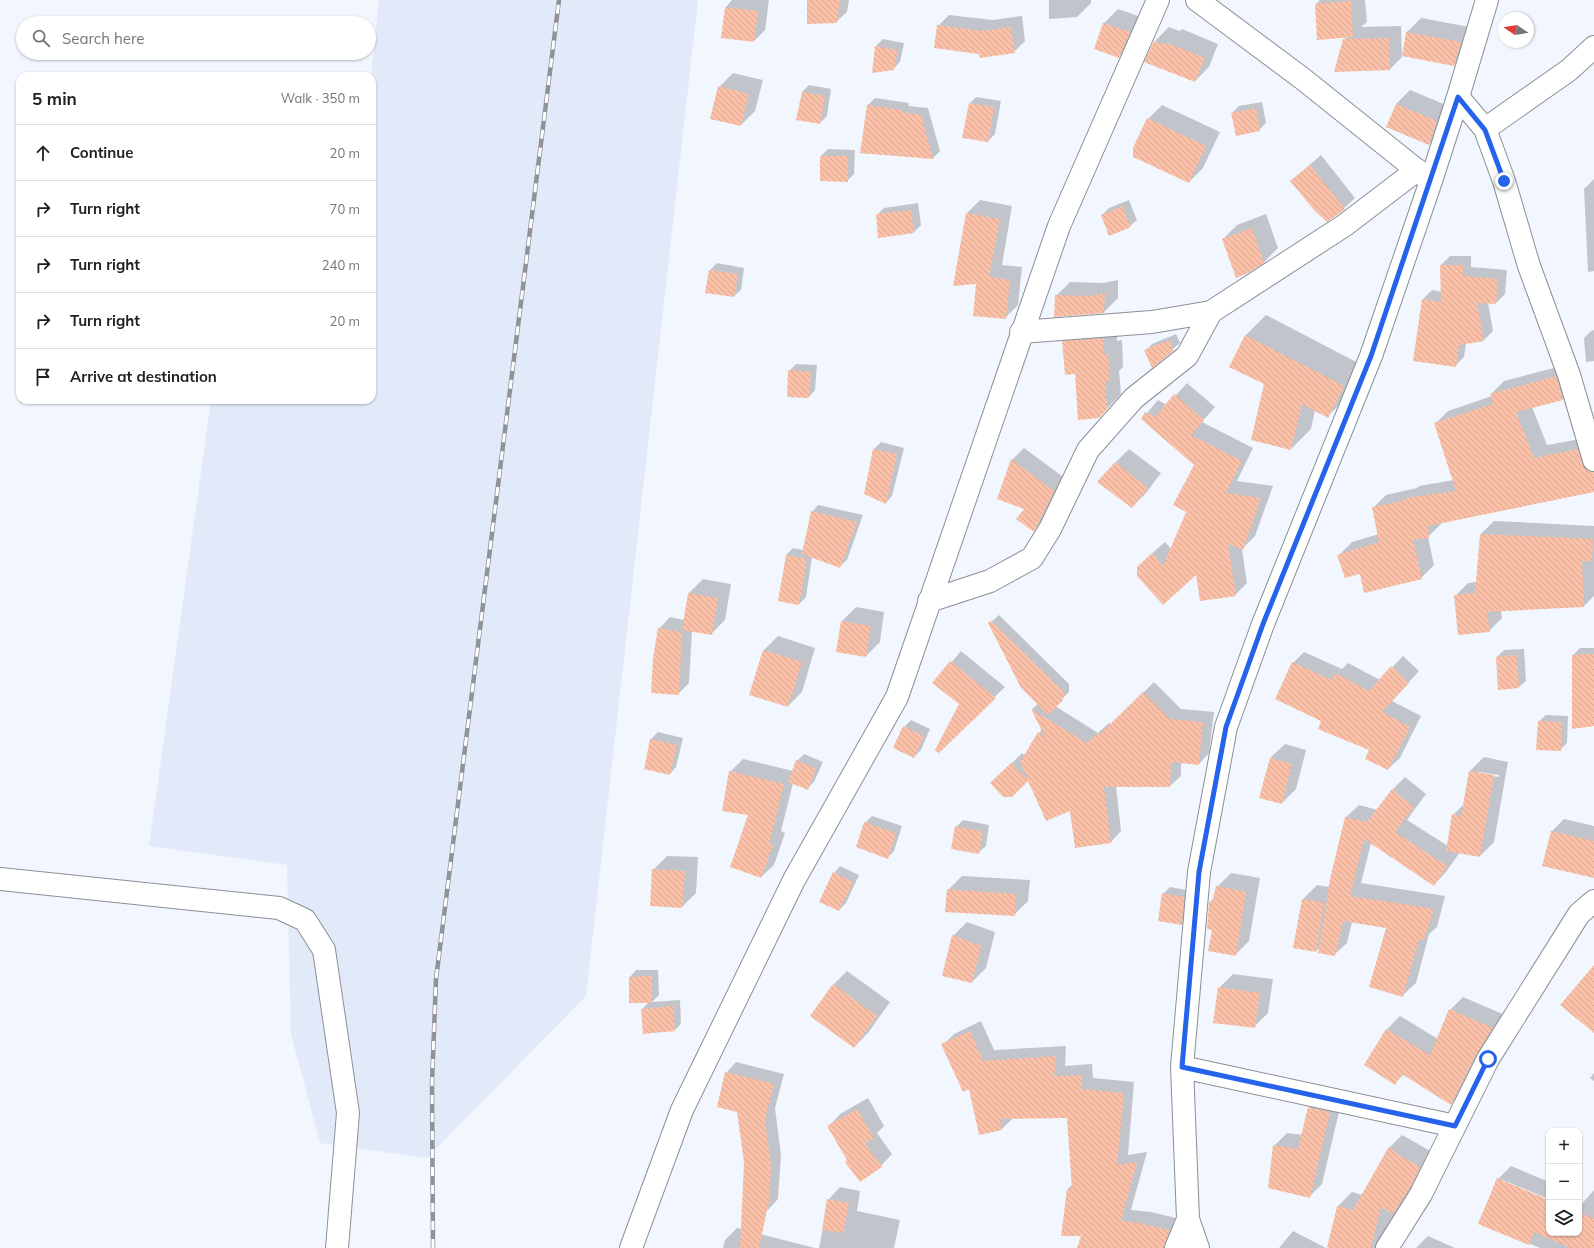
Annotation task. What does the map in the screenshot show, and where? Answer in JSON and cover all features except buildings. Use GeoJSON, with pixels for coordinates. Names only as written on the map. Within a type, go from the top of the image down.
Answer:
{"type":"FeatureCollection","features":[{"type":"Feature","properties":{"kind":"street"},"geometry":{"type":"LineString","coordinates":[[631,1248],[682,1110],[794,880],[897,697],[1021,332],[1059,226],[1158,0]]}},
{"type":"Feature","properties":{"kind":"street"},"geometry":{"type":"LineString","coordinates":[[1197,0],[1302,79],[1424,175]]}},
{"type":"Feature","properties":{"kind":"street"},"geometry":{"type":"LineString","coordinates":[[1198,1248],[1188,1219],[1182,1067],[1199,872],[1226,727],[1263,624],[1371,356],[1424,175],[1458,97],[1487,0]]}},
{"type":"Feature","properties":{"kind":"street"},"geometry":{"type":"LineString","coordinates":[[1485,130],[1569,70],[1594,47]]}},
{"type":"Feature","properties":{"kind":"street"},"geometry":{"type":"LineString","coordinates":[[1458,97],[1485,130],[1504,181],[1530,266],[1569,375],[1594,460]]}},
{"type":"Feature","properties":{"kind":"street"},"geometry":{"type":"LineString","coordinates":[[1021,332],[1152,322],[1211,312],[1424,175]]}},
{"type":"Feature","properties":{"kind":"street"},"geometry":{"type":"LineString","coordinates":[[929,600],[990,581],[1032,558],[1050,529],[1088,450],[1134,398],[1186,356],[1211,312]]}},
{"type":"Feature","properties":{"kind":"street"},"geometry":{"type":"LineString","coordinates":[[0,879],[279,908],[306,920],[324,950],[348,1113],[337,1248]]}},
{"type":"Feature","properties":{"kind":"street"},"geometry":{"type":"LineString","coordinates":[[1386,1248],[1421,1194],[1488,1059],[1579,914],[1594,901]]}},
{"type":"Feature","properties":{"kind":"street"},"geometry":{"type":"LineString","coordinates":[[1182,1067],[1455,1126]]}},
{"type":"Feature","properties":{"kind":"street"},"geometry":{"type":"LineString","coordinates":[[1176,1248],[1188,1219]]}},
{"type":"Feature","properties":{"kind":"shaded area"},"geometry":{"type":"Polygon","coordinates":[[[379,0],[698,0],[586,996],[427,1158],[320,1143],[291,1034],[287,865],[149,846],[210,404],[376,404],[376,72],[371,72],[373,60],[376,60],[376,28],[379,0]]]}},
{"type":"Feature","properties":{"kind":"railway"},"geometry":{"type":"LineString","coordinates":[[433,1248],[432,1083],[436,979],[559,0]]}},
{"type":"Feature","properties":{"kind":"route"},"geometry":{"type":"LineString","coordinates":[[1488,1059],[1455,1126],[1182,1067],[1199,872],[1226,727],[1263,624],[1371,356],[1458,97],[1485,130],[1504,181]]}}]}
